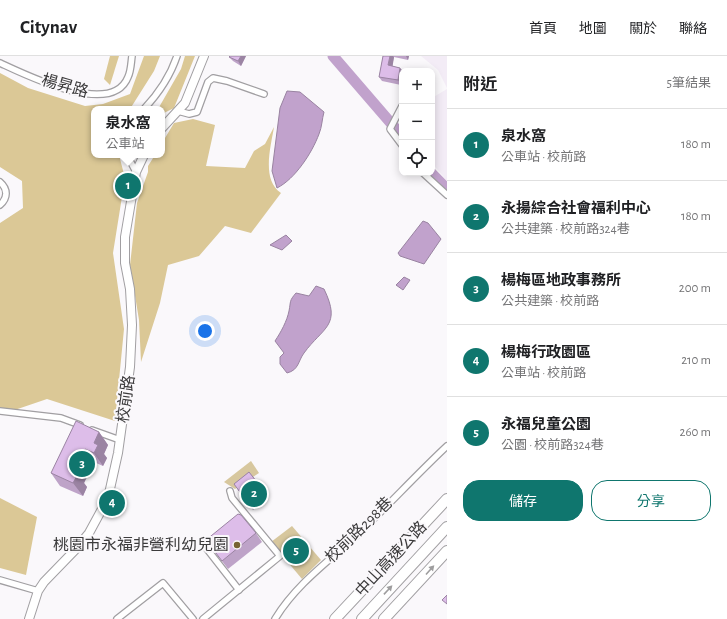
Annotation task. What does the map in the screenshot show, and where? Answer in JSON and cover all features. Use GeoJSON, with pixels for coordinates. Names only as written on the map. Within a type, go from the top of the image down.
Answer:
{"type":"FeatureCollection","features":[{"type":"Feature","properties":{"kind":"highway","name":"中山高速公路"},"geometry":{"type":"LineString","coordinates":[[335,619],[447,499]]}},
{"type":"Feature","properties":{"kind":"highway","name":"中山高速公路"},"geometry":{"type":"LineString","coordinates":[[362,619],[447,527]]}},
{"type":"Feature","properties":{"kind":"highway"},"geometry":{"type":"LineString","coordinates":[[384,619],[447,551]]}},
{"type":"Feature","properties":{"kind":"street","name":"楊昇路"},"geometry":{"type":"LineString","coordinates":[[0,63],[37,79],[70,90],[90,95],[102,95],[112,92],[128,78],[132,56]]}},
{"type":"Feature","properties":{"kind":"street"},"geometry":{"type":"LineString","coordinates":[[147,106],[160,92],[172,70],[177,56]]}},
{"type":"Feature","properties":{"kind":"street"},"geometry":{"type":"LineString","coordinates":[[165,125],[185,103],[204,56]]}},
{"type":"Feature","properties":{"kind":"street"},"geometry":{"type":"LineString","coordinates":[[178,111],[189,114],[197,112],[208,82],[213,78],[227,81],[264,94]]}},
{"type":"Feature","properties":{"kind":"street"},"geometry":{"type":"LineString","coordinates":[[399,111],[390,129],[399,141]]}},
{"type":"Feature","properties":{"kind":"street"},"geometry":{"type":"LineString","coordinates":[[129,158],[136,172]]}},
{"type":"Feature","properties":{"kind":"street","name":"校前路"},"geometry":{"type":"LineString","coordinates":[[29,619],[38,591],[44,582],[76,549],[100,514],[108,498],[120,440],[130,367],[132,325],[130,289],[125,263],[125,237],[136,172],[143,158]]}},
{"type":"Feature","properties":{"kind":"street"},"geometry":{"type":"LineString","coordinates":[[426,176],[447,195]]}},
{"type":"Feature","properties":{"kind":"street"},"geometry":{"type":"LineString","coordinates":[[0,182],[6,189],[4,201],[0,205]]}},
{"type":"Feature","properties":{"kind":"street"},"geometry":{"type":"LineString","coordinates":[[0,411],[61,418],[120,440]]}},
{"type":"Feature","properties":{"kind":"street","name":"校前路298巷"},"geometry":{"type":"LineString","coordinates":[[275,619],[308,579],[358,534],[447,446]]}},
{"type":"Feature","properties":{"kind":"street"},"geometry":{"type":"LineString","coordinates":[[203,619],[280,556],[232,498],[230,491]]}},
{"type":"Feature","properties":{"kind":"street"},"geometry":{"type":"LineString","coordinates":[[241,520],[247,515]]}},
{"type":"Feature","properties":{"kind":"street"},"geometry":{"type":"LineString","coordinates":[[223,534],[207,548],[239,590]]}},
{"type":"Feature","properties":{"kind":"street"},"geometry":{"type":"LineString","coordinates":[[0,580],[38,591]]}},
{"type":"Feature","properties":{"kind":"street"},"geometry":{"type":"LineString","coordinates":[[117,619],[163,583],[193,619]]}},
{"type":"Feature","properties":{"kind":"shaded area"},"geometry":{"type":"Polygon","coordinates":[[[110,56],[119,56],[110,85],[104,79],[110,56]]]}},
{"type":"Feature","properties":{"kind":"shaded area"},"geometry":{"type":"Polygon","coordinates":[[[144,56],[160,56],[154,71],[132,106],[91,106],[91,158],[120,158],[125,178],[113,253],[124,329],[115,421],[47,399],[0,415],[0,223],[23,208],[22,181],[0,167],[0,73],[28,88],[85,106],[103,104],[130,94],[144,56]]]}},
{"type":"Feature","properties":{"kind":"shaded area"},"geometry":{"type":"Polygon","coordinates":[[[185,56],[195,56],[174,108],[165,112],[165,106],[160,106],[181,69],[185,56]]]}},
{"type":"Feature","properties":{"kind":"shaded area"},"geometry":{"type":"Polygon","coordinates":[[[421,56],[447,56],[447,88],[438,70],[421,56]]]}},
{"type":"Feature","properties":{"kind":"shaded area"},"geometry":{"type":"Polygon","coordinates":[[[447,89],[447,181],[435,167],[435,96],[447,89]]]}},
{"type":"Feature","properties":{"kind":"shaded area"},"geometry":{"type":"Polygon","coordinates":[[[287,91],[300,92],[324,112],[320,131],[307,157],[296,172],[284,184],[277,188],[272,171],[280,108],[287,91]]]}},
{"type":"Feature","properties":{"kind":"shaded area"},"geometry":{"type":"Polygon","coordinates":[[[193,119],[215,125],[206,166],[245,168],[254,151],[265,144],[274,127],[269,171],[271,180],[281,193],[251,233],[225,226],[199,256],[168,265],[160,303],[141,362],[139,320],[130,265],[137,203],[148,172],[148,166],[153,158],[165,158],[165,138],[174,123],[193,119]]]}},
{"type":"Feature","properties":{"kind":"shaded area"},"geometry":{"type":"Polygon","coordinates":[[[423,221],[428,223],[441,239],[424,264],[400,256],[398,253],[423,221]]]}},
{"type":"Feature","properties":{"kind":"shaded area"},"geometry":{"type":"Polygon","coordinates":[[[286,235],[292,241],[282,250],[270,245],[286,235]]]}},
{"type":"Feature","properties":{"kind":"shaded area"},"geometry":{"type":"Polygon","coordinates":[[[404,277],[410,280],[403,290],[396,285],[404,277]]]}},
{"type":"Feature","properties":{"kind":"shaded area"},"geometry":{"type":"Polygon","coordinates":[[[316,286],[324,289],[329,301],[331,319],[328,325],[304,353],[294,370],[287,373],[280,364],[280,357],[284,353],[275,341],[282,330],[288,315],[291,301],[296,293],[309,296],[316,286]]]}},
{"type":"Feature","properties":{"kind":"shaded area"},"geometry":{"type":"Polygon","coordinates":[[[251,461],[259,473],[235,489],[224,482],[251,461]]]}},
{"type":"Feature","properties":{"kind":"shaded area"},"geometry":{"type":"Polygon","coordinates":[[[0,498],[37,517],[26,575],[0,568],[0,498]]]}},
{"type":"Feature","properties":{"kind":"shaded area"},"geometry":{"type":"Polygon","coordinates":[[[292,526],[321,560],[302,579],[271,542],[292,526]]]}},
{"type":"Feature","properties":{"kind":"building"},"geometry":{"type":"Polygon","coordinates":[[[241,56],[238,61],[229,57],[241,56]]]}},
{"type":"Feature","properties":{"kind":"building"},"geometry":{"type":"Polygon","coordinates":[[[383,56],[390,56],[388,65],[400,68],[398,80],[379,77],[383,56]]]}},
{"type":"Feature","properties":{"kind":"building"},"geometry":{"type":"Polygon","coordinates":[[[76,421],[99,432],[94,443],[98,445],[94,453],[85,449],[73,472],[78,474],[73,483],[51,473],[76,421]]]}},
{"type":"Feature","properties":{"kind":"building"},"geometry":{"type":"Polygon","coordinates":[[[249,472],[264,491],[248,503],[234,484],[249,472]]]}},
{"type":"Feature","properties":{"kind":"building"},"geometry":{"type":"Polygon","coordinates":[[[238,514],[241,515],[256,533],[222,561],[206,540],[238,514]]]}},
{"type":"Feature","properties":{"kind":"building"},"geometry":{"type":"Polygon","coordinates":[[[447,595],[447,604],[442,600],[447,595]]]}},
{"type":"Feature","properties":{"kind":"waterway"},"geometry":{"type":"LineString","coordinates":[[333,56],[399,133]]}},
{"type":"Feature","properties":{"kind":"waterway"},"geometry":{"type":"LineString","coordinates":[[434,176],[447,189]]}},
{"type":"Feature","properties":{"kind":"place","name":"泉水窩"},"geometry":{"type":"Point","coordinates":[128,186]}},
{"type":"Feature","properties":{"kind":"place","name":"楊梅區地政事務所"},"geometry":{"type":"Point","coordinates":[82,464]}},
{"type":"Feature","properties":{"kind":"place","name":"永揚綜合社會福利中心"},"geometry":{"type":"Point","coordinates":[254,494]}},
{"type":"Feature","properties":{"kind":"place","name":"楊梅行政園區"},"geometry":{"type":"Point","coordinates":[112,503]}},
{"type":"Feature","properties":{"kind":"place","name":"桃園市永福非營利幼兒園"},"geometry":{"type":"Point","coordinates":[237,545]}},
{"type":"Feature","properties":{"kind":"place","name":"永福兒童公園"},"geometry":{"type":"Point","coordinates":[296,551]}}]}
